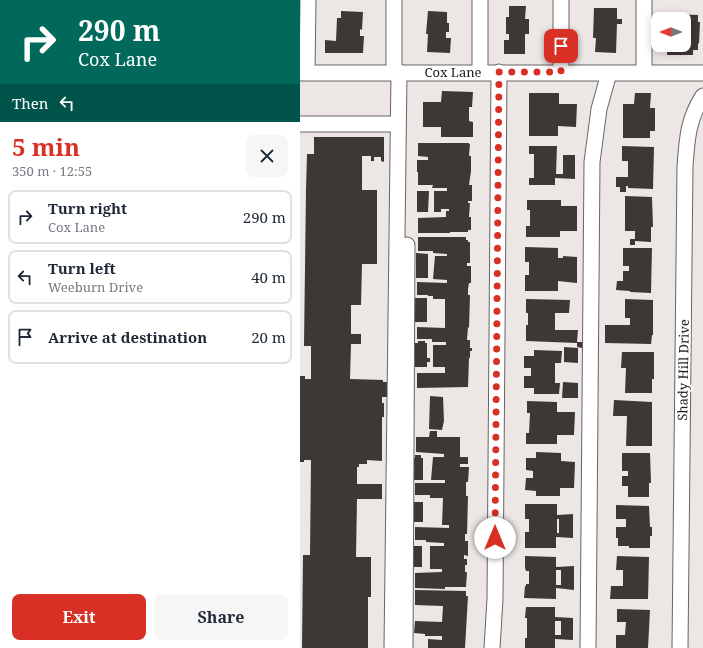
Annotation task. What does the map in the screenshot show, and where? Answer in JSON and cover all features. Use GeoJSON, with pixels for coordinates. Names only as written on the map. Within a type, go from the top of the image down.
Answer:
{"type":"FeatureCollection","features":[{"type":"Feature","properties":{"kind":"street"},"geometry":{"type":"LineString","coordinates":[[303,73],[308,0]]}},
{"type":"Feature","properties":{"kind":"street"},"geometry":{"type":"LineString","coordinates":[[394,0],[400,72],[405,648]]}},
{"type":"Feature","properties":{"kind":"street"},"geometry":{"type":"LineString","coordinates":[[480,0],[480,72]]}},
{"type":"Feature","properties":{"kind":"street"},"geometry":{"type":"LineString","coordinates":[[561,0],[561,72]]}},
{"type":"Feature","properties":{"kind":"street"},"geometry":{"type":"LineString","coordinates":[[644,0],[644,73]]}},
{"type":"Feature","properties":{"kind":"street"},"geometry":{"type":"LineString","coordinates":[[392,648],[398,124],[400,72]]}},
{"type":"Feature","properties":{"kind":"street"},"geometry":{"type":"LineString","coordinates":[[492,648],[495,591],[499,72]]}},
{"type":"Feature","properties":{"kind":"street","name":"Cox Lane"},"geometry":{"type":"LineString","coordinates":[[303,73],[703,73]]}},
{"type":"Feature","properties":{"kind":"street"},"geometry":{"type":"LineString","coordinates":[[588,648],[592,162],[599,109],[609,73]]}},
{"type":"Feature","properties":{"kind":"street","name":"Shady Hill Drive"},"geometry":{"type":"LineString","coordinates":[[680,648],[685,166],[690,123],[703,96]]}},
{"type":"Feature","properties":{"kind":"street"},"geometry":{"type":"LineString","coordinates":[[300,124],[398,124]]}},
{"type":"Feature","properties":{"kind":"building"},"geometry":{"type":"Polygon","coordinates":[[[509,6],[526,6],[525,19],[529,19],[529,34],[525,34],[525,54],[504,54],[504,40],[509,40],[509,34],[506,34],[506,17],[509,17],[509,6]]]}},
{"type":"Feature","properties":{"kind":"building"},"geometry":{"type":"Polygon","coordinates":[[[594,8],[617,8],[617,19],[622,19],[622,24],[617,24],[616,53],[595,52],[596,38],[593,38],[594,8]]]}},
{"type":"Feature","properties":{"kind":"building"},"geometry":{"type":"Polygon","coordinates":[[[341,11],[363,12],[362,30],[360,29],[360,36],[364,36],[363,53],[325,53],[325,40],[336,41],[337,18],[341,18],[341,11]]]}},
{"type":"Feature","properties":{"kind":"building"},"geometry":{"type":"Polygon","coordinates":[[[428,11],[447,12],[449,32],[446,32],[446,38],[451,38],[450,53],[427,52],[428,34],[426,34],[428,11]]]}},
{"type":"Feature","properties":{"kind":"building"},"geometry":{"type":"Polygon","coordinates":[[[691,15],[698,15],[698,22],[700,22],[698,50],[693,50],[693,55],[667,55],[667,52],[691,52],[691,15]]]}},
{"type":"Feature","properties":{"kind":"building"},"geometry":{"type":"Polygon","coordinates":[[[442,91],[473,92],[472,107],[469,107],[469,121],[473,122],[473,137],[441,137],[441,127],[423,127],[423,102],[441,102],[442,91]]]}},
{"type":"Feature","properties":{"kind":"building"},"geometry":{"type":"Polygon","coordinates":[[[529,93],[559,93],[559,104],[577,104],[576,127],[558,126],[558,136],[529,136],[529,93]]]}},
{"type":"Feature","properties":{"kind":"building"},"geometry":{"type":"Polygon","coordinates":[[[635,93],[651,93],[650,108],[655,108],[655,131],[650,131],[650,138],[623,138],[623,104],[634,104],[635,93]]]}},
{"type":"Feature","properties":{"kind":"building"},"geometry":{"type":"Polygon","coordinates":[[[314,137],[384,137],[384,162],[381,161],[381,157],[374,157],[374,161],[371,161],[371,156],[362,156],[362,190],[377,190],[377,264],[362,264],[361,305],[351,305],[351,334],[361,334],[361,344],[351,344],[350,379],[383,380],[383,382],[388,382],[388,397],[382,397],[382,403],[384,403],[384,417],[382,417],[382,461],[367,460],[367,464],[359,464],[359,467],[357,467],[357,484],[382,484],[382,499],[357,499],[356,557],[371,557],[371,597],[368,597],[368,648],[302,648],[303,555],[310,555],[311,460],[304,460],[304,462],[300,462],[300,376],[305,376],[305,379],[311,379],[311,346],[304,346],[307,154],[314,154],[314,137]]]}},
{"type":"Feature","properties":{"kind":"building"},"geometry":{"type":"Polygon","coordinates":[[[418,143],[470,144],[469,156],[471,156],[471,171],[469,185],[472,185],[472,201],[468,201],[468,203],[470,203],[469,217],[471,217],[471,230],[468,230],[468,232],[418,233],[418,218],[446,217],[446,211],[449,211],[449,209],[441,209],[441,212],[434,212],[434,191],[447,191],[447,188],[432,188],[433,185],[418,185],[417,160],[428,160],[428,157],[418,156],[418,143]]]}},
{"type":"Feature","properties":{"kind":"building"},"geometry":{"type":"Polygon","coordinates":[[[529,146],[557,146],[556,174],[563,174],[563,155],[575,155],[575,179],[555,178],[555,185],[529,185],[529,178],[534,178],[534,154],[529,154],[529,146]]]}},
{"type":"Feature","properties":{"kind":"building"},"geometry":{"type":"Polygon","coordinates":[[[622,146],[654,147],[653,189],[628,188],[628,186],[626,186],[626,192],[620,192],[620,187],[616,187],[616,177],[628,177],[628,161],[622,161],[622,146]]]}},
{"type":"Feature","properties":{"kind":"building"},"geometry":{"type":"Polygon","coordinates":[[[417,191],[429,191],[428,212],[417,212],[417,191]]]}},
{"type":"Feature","properties":{"kind":"building"},"geometry":{"type":"Polygon","coordinates":[[[625,196],[652,197],[653,227],[651,227],[651,242],[635,241],[635,245],[630,245],[630,239],[635,239],[635,231],[625,231],[625,196]]]}},
{"type":"Feature","properties":{"kind":"building"},"geometry":{"type":"Polygon","coordinates":[[[527,200],[561,200],[561,206],[577,206],[577,231],[560,231],[560,237],[526,237],[526,226],[530,226],[530,210],[527,210],[527,200]]]}},
{"type":"Feature","properties":{"kind":"building"},"geometry":{"type":"Polygon","coordinates":[[[418,237],[466,237],[466,240],[470,242],[470,263],[467,263],[467,266],[471,266],[471,283],[469,283],[468,289],[468,295],[470,295],[467,340],[470,340],[470,348],[472,348],[472,351],[470,351],[470,358],[461,357],[469,358],[468,387],[417,388],[417,373],[445,373],[445,367],[433,367],[433,345],[446,345],[446,342],[432,342],[432,339],[417,339],[417,327],[445,328],[445,299],[433,299],[433,296],[417,295],[417,282],[447,283],[447,280],[433,279],[435,256],[447,256],[447,254],[433,253],[433,251],[418,251],[418,237]]]}},
{"type":"Feature","properties":{"kind":"building"},"geometry":{"type":"Polygon","coordinates":[[[525,247],[558,248],[558,258],[563,258],[563,256],[577,257],[577,283],[558,281],[558,291],[525,291],[525,275],[529,275],[529,262],[525,262],[525,247]]]}},
{"type":"Feature","properties":{"kind":"building"},"geometry":{"type":"Polygon","coordinates":[[[623,248],[652,248],[651,293],[616,290],[617,281],[623,281],[623,271],[629,271],[629,266],[623,266],[623,248]]]}},
{"type":"Feature","properties":{"kind":"building"},"geometry":{"type":"Polygon","coordinates":[[[416,253],[428,254],[428,278],[416,278],[416,253]]]}},
{"type":"Feature","properties":{"kind":"building"},"geometry":{"type":"Polygon","coordinates":[[[415,298],[427,298],[427,322],[415,322],[415,298]]]}},
{"type":"Feature","properties":{"kind":"building"},"geometry":{"type":"Polygon","coordinates":[[[526,299],[570,300],[569,313],[555,313],[555,330],[578,330],[577,342],[583,342],[582,348],[577,347],[577,343],[526,341],[528,313],[526,313],[526,299]]]}},
{"type":"Feature","properties":{"kind":"building"},"geometry":{"type":"Polygon","coordinates":[[[625,299],[653,300],[653,335],[651,344],[605,343],[605,325],[630,325],[630,318],[625,318],[625,299]]]}},
{"type":"Feature","properties":{"kind":"building"},"geometry":{"type":"Polygon","coordinates":[[[418,341],[425,341],[425,343],[427,343],[427,358],[430,358],[430,362],[427,362],[427,367],[415,367],[415,343],[418,343],[418,341]]]}},
{"type":"Feature","properties":{"kind":"building"},"geometry":{"type":"Polygon","coordinates":[[[564,347],[578,348],[578,363],[564,362],[564,347]]]}},
{"type":"Feature","properties":{"kind":"building"},"geometry":{"type":"Polygon","coordinates":[[[534,350],[562,351],[561,363],[555,363],[555,383],[560,383],[559,394],[534,394],[534,388],[524,388],[524,376],[531,376],[531,368],[524,368],[524,356],[534,356],[534,350]]]}},
{"type":"Feature","properties":{"kind":"building"},"geometry":{"type":"Polygon","coordinates":[[[622,352],[654,352],[654,379],[652,379],[652,393],[625,393],[626,368],[621,368],[622,352]]]}},
{"type":"Feature","properties":{"kind":"building"},"geometry":{"type":"Polygon","coordinates":[[[563,382],[578,383],[578,398],[562,398],[563,382]]]}},
{"type":"Feature","properties":{"kind":"building"},"geometry":{"type":"Polygon","coordinates":[[[430,396],[443,397],[444,421],[442,430],[429,429],[430,396]]]}},
{"type":"Feature","properties":{"kind":"building"},"geometry":{"type":"Polygon","coordinates":[[[614,400],[652,402],[652,446],[626,446],[627,416],[613,416],[614,400]]]}},
{"type":"Feature","properties":{"kind":"building"},"geometry":{"type":"Polygon","coordinates":[[[527,401],[557,402],[557,412],[575,412],[574,435],[557,435],[557,444],[526,444],[526,433],[529,433],[530,413],[527,413],[527,401]]]}},
{"type":"Feature","properties":{"kind":"building"},"geometry":{"type":"Polygon","coordinates":[[[430,431],[437,431],[437,437],[460,437],[460,457],[468,457],[468,464],[460,464],[460,467],[469,467],[468,482],[466,482],[466,496],[468,496],[467,534],[465,534],[465,541],[468,541],[468,556],[464,555],[464,559],[467,559],[467,565],[465,565],[465,572],[467,572],[466,587],[445,587],[445,589],[415,588],[415,573],[442,572],[442,569],[430,569],[430,546],[444,546],[444,543],[415,540],[415,527],[449,528],[449,525],[442,525],[443,498],[430,498],[430,495],[415,495],[415,483],[445,483],[445,480],[431,480],[433,457],[444,457],[444,454],[416,452],[416,437],[429,437],[430,431]]]}},
{"type":"Feature","properties":{"kind":"building"},"geometry":{"type":"Polygon","coordinates":[[[536,452],[561,453],[561,461],[575,462],[574,488],[560,488],[560,496],[536,496],[536,491],[525,490],[526,478],[533,478],[533,471],[526,470],[526,458],[536,458],[536,452]]]}},
{"type":"Feature","properties":{"kind":"building"},"geometry":{"type":"Polygon","coordinates":[[[622,453],[650,453],[651,483],[649,483],[649,497],[628,497],[628,486],[622,486],[622,476],[628,476],[628,471],[622,471],[622,453]]]}},
{"type":"Feature","properties":{"kind":"building"},"geometry":{"type":"Polygon","coordinates":[[[415,455],[421,455],[421,458],[423,458],[423,480],[412,480],[411,458],[415,458],[415,455]]]}},
{"type":"Feature","properties":{"kind":"building"},"geometry":{"type":"Polygon","coordinates":[[[411,502],[423,502],[423,522],[410,522],[411,502]]]}},
{"type":"Feature","properties":{"kind":"building"},"geometry":{"type":"Polygon","coordinates":[[[525,504],[557,504],[557,515],[573,514],[573,538],[556,537],[556,548],[525,548],[525,532],[529,532],[529,519],[525,519],[525,504]],[[557,519],[557,533],[559,533],[559,519],[557,519]]]}},
{"type":"Feature","properties":{"kind":"building"},"geometry":{"type":"Polygon","coordinates":[[[616,505],[649,506],[650,527],[652,527],[650,548],[629,548],[629,546],[618,546],[616,527],[626,527],[626,519],[616,519],[616,505]]]}},
{"type":"Feature","properties":{"kind":"building"},"geometry":{"type":"Polygon","coordinates":[[[411,546],[422,546],[422,567],[410,567],[411,546]]]}},
{"type":"Feature","properties":{"kind":"building"},"geometry":{"type":"Polygon","coordinates":[[[525,556],[556,557],[556,567],[574,566],[574,590],[556,588],[556,599],[524,598],[525,586],[526,584],[529,584],[529,571],[526,571],[525,556]],[[556,570],[556,585],[561,585],[561,570],[556,570]]]}},
{"type":"Feature","properties":{"kind":"building"},"geometry":{"type":"Polygon","coordinates":[[[617,556],[649,557],[648,599],[610,599],[611,586],[623,586],[623,570],[616,570],[617,556]]]}},
{"type":"Feature","properties":{"kind":"building"},"geometry":{"type":"Polygon","coordinates":[[[415,590],[466,591],[466,596],[468,596],[465,648],[428,648],[428,639],[442,640],[442,636],[425,636],[425,634],[414,633],[415,621],[442,622],[443,606],[415,605],[415,590]]]}},
{"type":"Feature","properties":{"kind":"building"},"geometry":{"type":"Polygon","coordinates":[[[526,607],[555,607],[555,617],[573,618],[573,640],[555,639],[555,648],[525,648],[525,638],[527,638],[527,618],[525,618],[526,607]],[[555,621],[555,635],[561,635],[561,621],[555,621]]]}},
{"type":"Feature","properties":{"kind":"building"},"geometry":{"type":"Polygon","coordinates":[[[617,609],[650,610],[648,648],[616,648],[616,635],[625,635],[626,622],[617,622],[617,609]]]}},
{"type":"Feature","properties":{"kind":"route"},"geometry":{"type":"LineString","coordinates":[[495,538],[499,72],[561,72],[561,46]]}}]}
